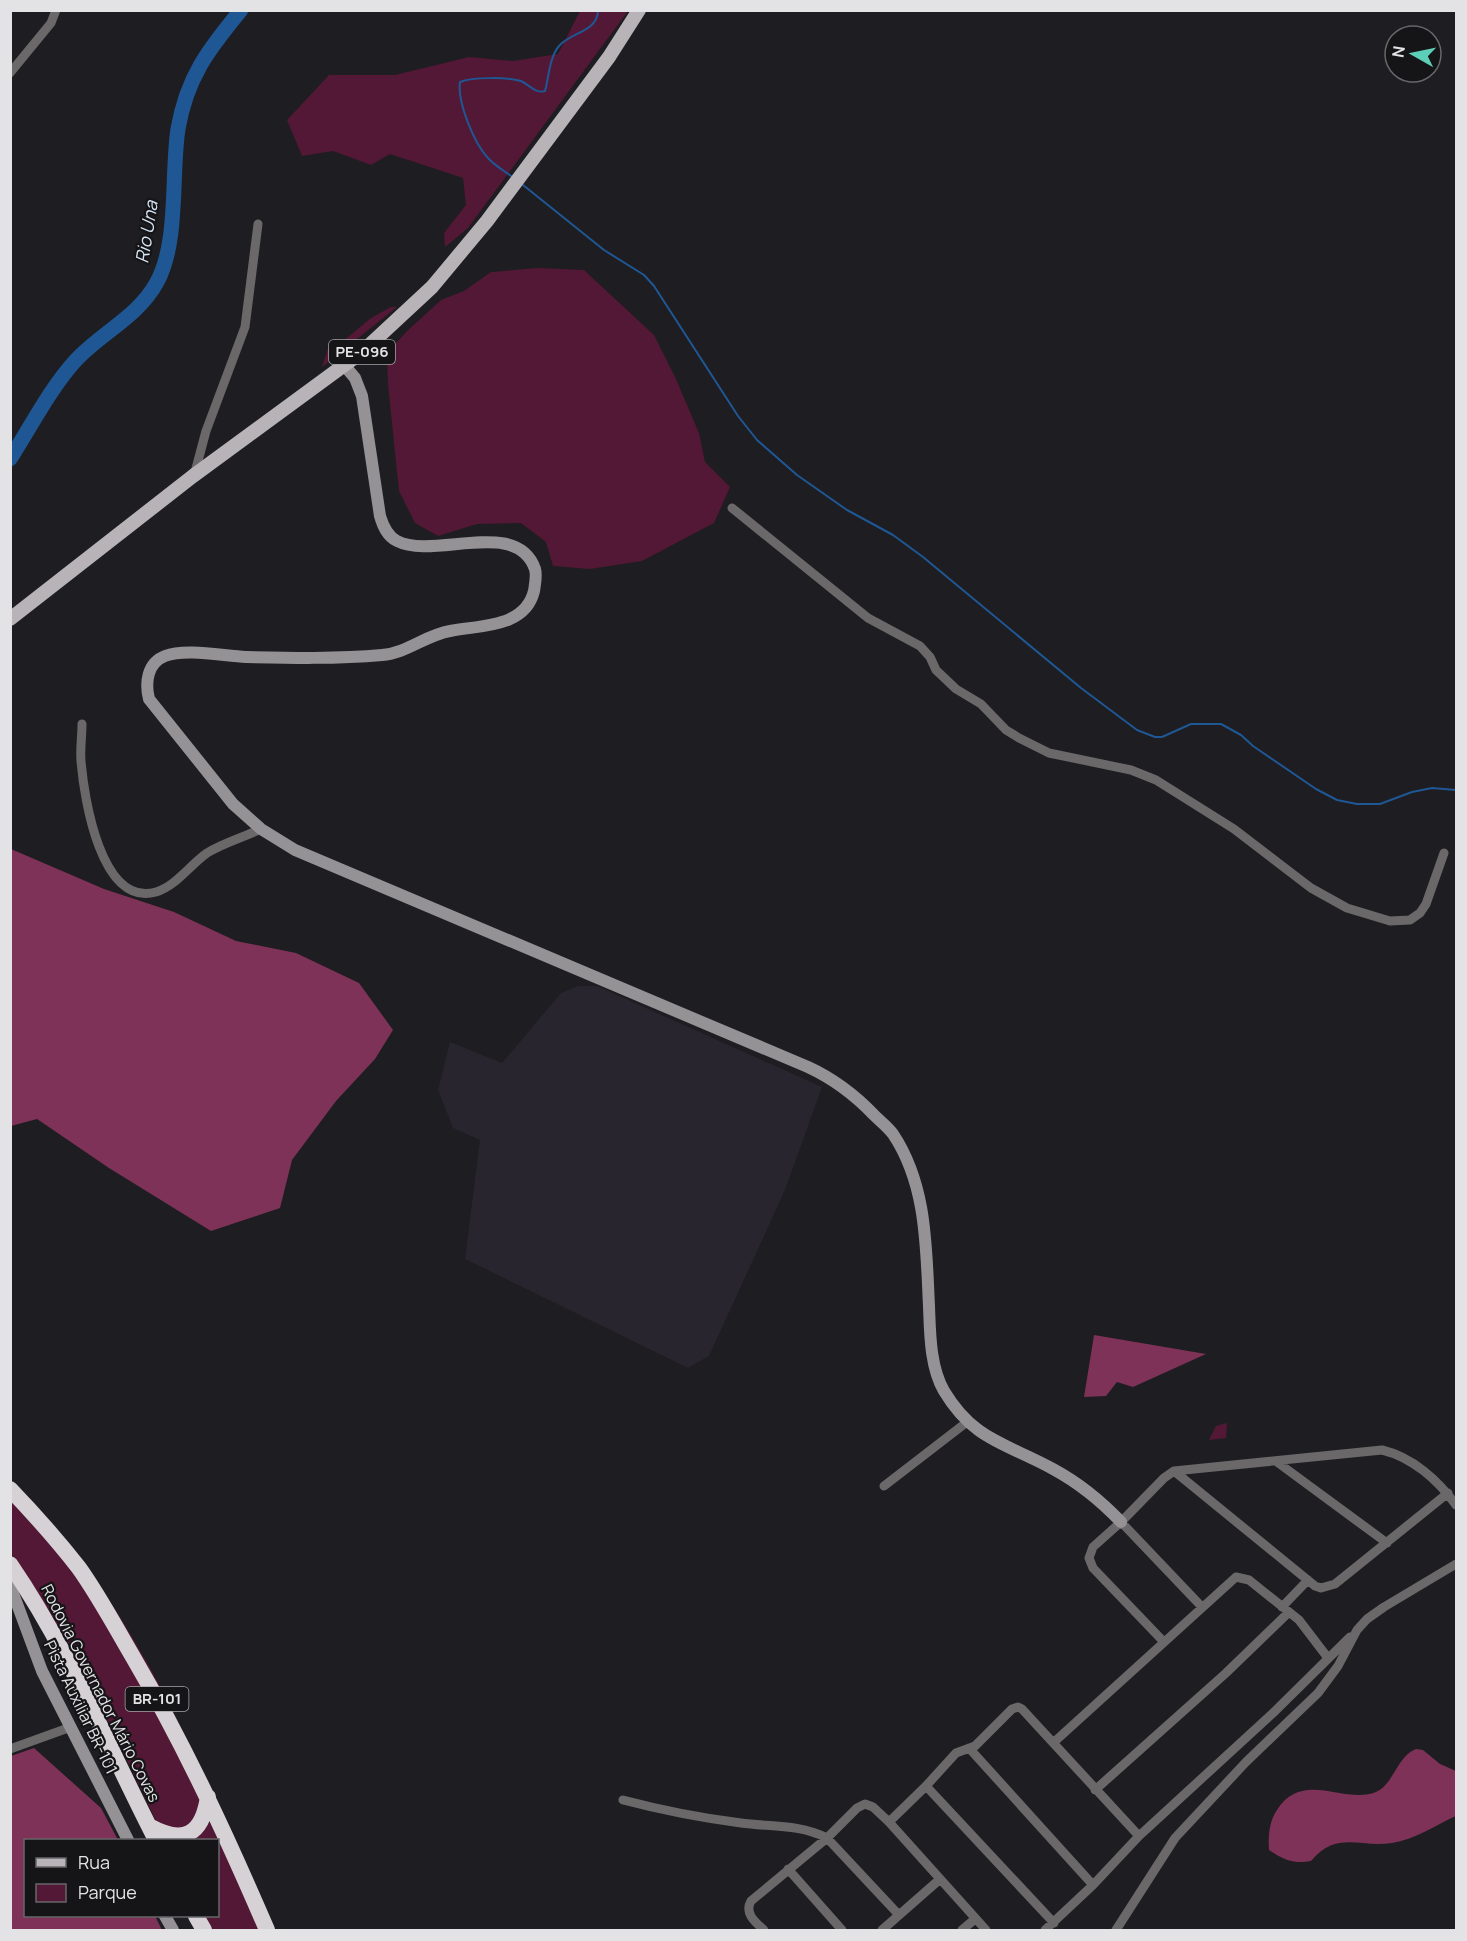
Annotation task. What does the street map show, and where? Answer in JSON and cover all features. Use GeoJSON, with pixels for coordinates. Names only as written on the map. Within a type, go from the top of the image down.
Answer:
{"type":"FeatureCollection","features":[{"type":"Feature","properties":{"kind":"highway","name":"BR-101"},"geometry":{"type":"LineString","coordinates":[[10,1489],[35,1515],[79,1569],[162,1706],[208,1797],[226,1851],[267,1930]]}},
{"type":"Feature","properties":{"kind":"highway","name":"Rodovia Governador Mário Covas"},"geometry":{"type":"LineString","coordinates":[[10,1564],[38,1607],[153,1833]]}},
{"type":"Feature","properties":{"kind":"highway"},"geometry":{"type":"LineString","coordinates":[[153,1833],[189,1834],[196,1830],[205,1815],[208,1797]]}},
{"type":"Feature","properties":{"kind":"main road","name":"PE-096"},"geometry":{"type":"LineString","coordinates":[[10,619],[193,476],[362,352],[417,301],[487,221],[609,57],[639,10]]}},
{"type":"Feature","properties":{"kind":"street"},"geometry":{"type":"LineString","coordinates":[[10,72],[51,23],[56,10]]}},
{"type":"Feature","properties":{"kind":"street"},"geometry":{"type":"LineString","coordinates":[[10,54],[19,61]]}},
{"type":"Feature","properties":{"kind":"street"},"geometry":{"type":"LineString","coordinates":[[193,476],[206,431],[245,327],[258,224]]}},
{"type":"Feature","properties":{"kind":"street"},"geometry":{"type":"LineString","coordinates":[[344,365],[355,378],[362,396],[380,516],[384,529],[396,541],[410,545],[506,543],[517,547],[527,555],[535,569],[536,582],[527,607],[506,621],[447,631],[400,652],[384,655],[316,658],[177,654],[164,657],[147,675],[146,688],[149,699],[233,804],[261,829],[295,850],[808,1067],[828,1076],[860,1100],[892,1133],[909,1162],[915,1180],[922,1213],[931,1341],[943,1389],[968,1422],[992,1440],[1053,1469],[1106,1506],[1202,1607]]}},
{"type":"Feature","properties":{"kind":"street"},"geometry":{"type":"LineString","coordinates":[[732,508],[868,618],[921,646],[930,657],[936,670],[956,689],[981,705],[1006,730],[1049,753],[1131,770],[1156,780],[1234,829],[1311,888],[1347,908],[1390,921],[1410,920],[1420,913],[1426,904],[1444,853]]}},
{"type":"Feature","properties":{"kind":"street"},"geometry":{"type":"LineString","coordinates":[[82,724],[81,760],[84,785],[99,845],[113,876],[131,891],[148,894],[164,889],[209,852],[261,829]]}},
{"type":"Feature","properties":{"kind":"street"},"geometry":{"type":"LineString","coordinates":[[884,1486],[968,1422]]}},
{"type":"Feature","properties":{"kind":"street"},"geometry":{"type":"LineString","coordinates":[[1163,1641],[1090,1563],[1090,1552],[1164,1478],[1174,1472],[1382,1450],[1405,1458],[1421,1468],[1448,1493],[1456,1505]]}},
{"type":"Feature","properties":{"kind":"street"},"geometry":{"type":"LineString","coordinates":[[1277,1462],[1387,1543]]}},
{"type":"Feature","properties":{"kind":"street"},"geometry":{"type":"LineString","coordinates":[[1174,1472],[1321,1588],[1328,1587],[1387,1543],[1448,1493]]}},
{"type":"Feature","properties":{"kind":"street"},"geometry":{"type":"LineString","coordinates":[[1045,1930],[1093,1885],[1139,1836],[1273,1713],[1367,1619],[1456,1564]]}},
{"type":"Feature","properties":{"kind":"street"},"geometry":{"type":"LineString","coordinates":[[1053,1743],[1233,1579],[1241,1577],[1249,1580],[1305,1627],[1328,1658]]}},
{"type":"Feature","properties":{"kind":"street"},"geometry":{"type":"LineString","coordinates":[[1095,1790],[1226,1673],[1285,1610],[1308,1580]]}},
{"type":"Feature","properties":{"kind":"street","name":"Pista Auxiliar BR-101"},"geometry":{"type":"LineString","coordinates":[[10,1585],[34,1652],[127,1839]]}},
{"type":"Feature","properties":{"kind":"street"},"geometry":{"type":"LineString","coordinates":[[1116,1930],[1175,1838],[1246,1762],[1318,1693],[1338,1666],[1357,1630]]}},
{"type":"Feature","properties":{"kind":"street"},"geometry":{"type":"LineString","coordinates":[[889,1822],[956,1753],[975,1746],[1012,1709],[1018,1707],[1139,1836]]}},
{"type":"Feature","properties":{"kind":"street"},"geometry":{"type":"LineString","coordinates":[[10,1749],[70,1727]]}},
{"type":"Feature","properties":{"kind":"street"},"geometry":{"type":"LineString","coordinates":[[969,1748],[1093,1885]]}},
{"type":"Feature","properties":{"kind":"street"},"geometry":{"type":"LineString","coordinates":[[926,1786],[1054,1923]]}},
{"type":"Feature","properties":{"kind":"street"},"geometry":{"type":"LineString","coordinates":[[623,1800],[740,1823],[808,1829],[827,1838],[898,1915]]}},
{"type":"Feature","properties":{"kind":"street"},"geometry":{"type":"LineString","coordinates":[[764,1930],[749,1914],[748,1905],[751,1901],[827,1838],[862,1805],[873,1807],[889,1822],[986,1930]]}},
{"type":"Feature","properties":{"kind":"street"},"geometry":{"type":"LineString","coordinates":[[788,1869],[842,1930]]}},
{"type":"Feature","properties":{"kind":"street"},"geometry":{"type":"LineString","coordinates":[[882,1930],[939,1880]]}},
{"type":"Feature","properties":{"kind":"street"},"geometry":{"type":"LineString","coordinates":[[962,1930],[975,1919]]}},
{"type":"Feature","properties":{"kind":"shaded area"},"geometry":{"type":"Polygon","coordinates":[[[11,849],[104,889],[174,912],[236,941],[296,953],[359,983],[393,1030],[375,1059],[336,1101],[292,1160],[280,1208],[211,1231],[109,1168],[37,1119],[11,1126],[11,849]]]}},
{"type":"Feature","properties":{"kind":"shaded area"},"geometry":{"type":"Polygon","coordinates":[[[578,986],[597,986],[822,1087],[785,1190],[709,1356],[688,1368],[465,1259],[480,1140],[453,1128],[438,1090],[450,1042],[502,1063],[561,993],[578,986]]]}},
{"type":"Feature","properties":{"kind":"shaded area"},"geometry":{"type":"Polygon","coordinates":[[[1094,1335],[1206,1354],[1133,1387],[1117,1382],[1106,1396],[1084,1397],[1094,1335]]]}},
{"type":"Feature","properties":{"kind":"shaded area"},"geometry":{"type":"Polygon","coordinates":[[[34,1748],[101,1808],[117,1839],[24,1839],[24,1917],[156,1917],[162,1930],[11,1930],[11,1756],[34,1748]]]}},
{"type":"Feature","properties":{"kind":"shaded area"},"geometry":{"type":"Polygon","coordinates":[[[1416,1749],[1423,1750],[1440,1764],[1456,1771],[1456,1816],[1417,1836],[1392,1843],[1339,1843],[1330,1846],[1311,1861],[1289,1860],[1269,1850],[1272,1819],[1287,1798],[1299,1792],[1312,1790],[1351,1795],[1376,1792],[1387,1783],[1404,1758],[1416,1749]]]}},
{"type":"Feature","properties":{"kind":"green space"},"geometry":{"type":"Polygon","coordinates":[[[580,11],[628,11],[468,228],[445,247],[444,233],[466,205],[463,178],[390,154],[371,165],[333,151],[302,156],[287,120],[329,75],[395,75],[469,57],[513,61],[558,54],[580,11]]]}},
{"type":"Feature","properties":{"kind":"green space"},"geometry":{"type":"Polygon","coordinates":[[[538,268],[584,270],[654,335],[699,433],[705,462],[730,487],[714,523],[642,561],[590,569],[553,566],[546,542],[521,523],[477,524],[438,536],[415,523],[399,491],[387,353],[441,300],[464,291],[491,272],[538,268]]]}},
{"type":"Feature","properties":{"kind":"green space"},"geometry":{"type":"Polygon","coordinates":[[[391,307],[397,307],[322,367],[330,342],[337,346],[371,318],[391,307]]]}},
{"type":"Feature","properties":{"kind":"green space"},"geometry":{"type":"Polygon","coordinates":[[[1227,1423],[1226,1438],[1209,1440],[1216,1426],[1227,1423]]]}},
{"type":"Feature","properties":{"kind":"green space"},"geometry":{"type":"Polygon","coordinates":[[[10,1480],[55,1527],[76,1553],[132,1637],[164,1694],[214,1797],[197,1831],[159,1827],[76,1654],[39,1601],[11,1553],[10,1480]]]}},
{"type":"Feature","properties":{"kind":"green space"},"geometry":{"type":"Polygon","coordinates":[[[215,1814],[221,1842],[219,1839],[168,1839],[209,1823],[215,1814]]]}},
{"type":"Feature","properties":{"kind":"green space"},"geometry":{"type":"Polygon","coordinates":[[[221,1845],[275,1930],[213,1930],[206,1917],[219,1917],[219,1846],[221,1845]]]}},
{"type":"Feature","properties":{"kind":"waterway","name":"Rio Una"},"geometry":{"type":"LineString","coordinates":[[10,459],[49,395],[76,360],[130,315],[157,282],[169,248],[178,129],[187,94],[209,52],[241,10]]}},
{"type":"Feature","properties":{"kind":"waterway"},"geometry":{"type":"LineString","coordinates":[[511,176],[490,161],[477,143],[464,111],[460,82],[481,78],[508,79],[521,81],[541,92],[545,91],[551,62],[559,46],[594,23],[598,10]]}},
{"type":"Feature","properties":{"kind":"waterway"},"geometry":{"type":"LineString","coordinates":[[523,185],[604,250],[644,275],[654,286],[738,416],[757,440],[797,475],[847,510],[893,535],[923,557],[1081,688],[1137,730],[1155,737],[1162,737],[1191,724],[1221,724],[1241,735],[1253,746],[1316,789],[1337,800],[1357,804],[1380,804],[1412,792],[1432,788],[1456,790]]}}]}
